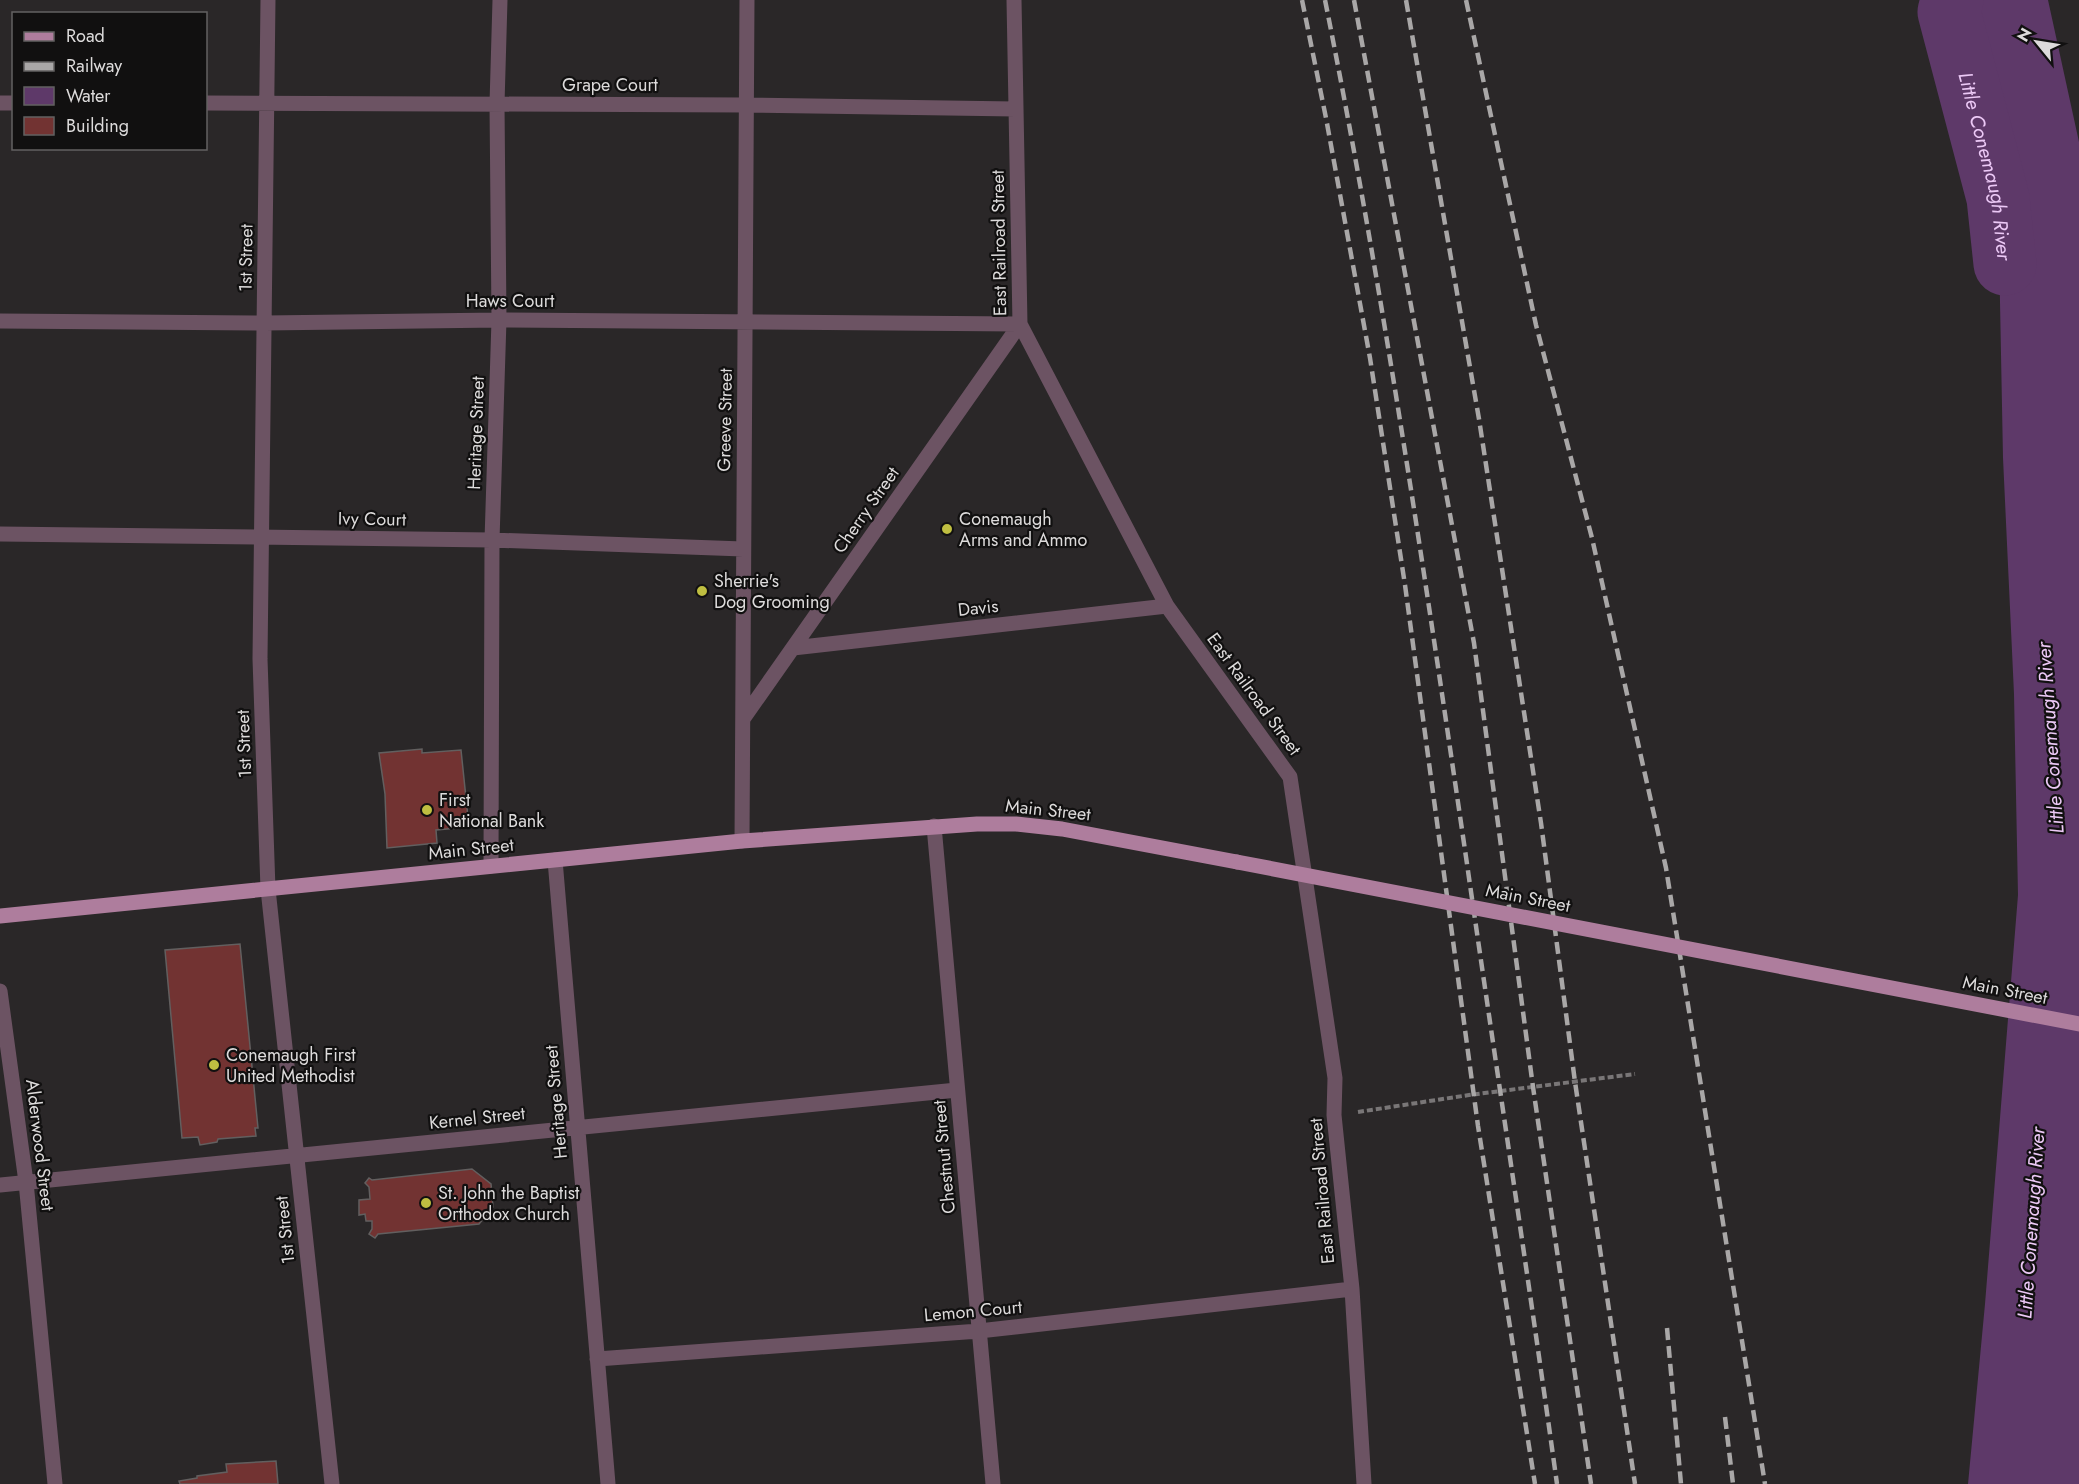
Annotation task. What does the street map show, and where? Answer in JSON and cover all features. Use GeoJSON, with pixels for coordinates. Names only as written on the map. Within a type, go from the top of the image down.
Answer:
{"type":"FeatureCollection","features":[{"type":"Feature","properties":{"kind":"main road","name":"Main Street"},"geometry":{"type":"LineString","coordinates":[[0,916],[742,841],[934,826],[1016,824],[1062,829],[2079,1024]]}},
{"type":"Feature","properties":{"kind":"street","name":"1st Street"},"geometry":{"type":"LineString","coordinates":[[268,0],[260,658],[268,889],[332,1484]]}},
{"type":"Feature","properties":{"kind":"street","name":"Heritage Street"},"geometry":{"type":"LineString","coordinates":[[491,866],[492,540],[500,320],[497,104],[500,0]]}},
{"type":"Feature","properties":{"kind":"street","name":"Greeve Street"},"geometry":{"type":"LineString","coordinates":[[742,841],[747,0]]}},
{"type":"Feature","properties":{"kind":"street","name":"East Railroad Street"},"geometry":{"type":"LineString","coordinates":[[1014,0],[1020,324],[1167,606],[1290,777],[1335,1078],[1334,1115],[1352,1289],[1364,1484]]}},
{"type":"Feature","properties":{"kind":"street","name":"Grape Court"},"geometry":{"type":"LineString","coordinates":[[207,103],[746,105],[1015,109]]}},
{"type":"Feature","properties":{"kind":"street","name":"Haws Court"},"geometry":{"type":"LineString","coordinates":[[0,321],[264,323],[500,320],[1020,324]]}},
{"type":"Feature","properties":{"kind":"street","name":"Cherry Street"},"geometry":{"type":"LineString","coordinates":[[743,719],[1020,324]]}},
{"type":"Feature","properties":{"kind":"street","name":"Ivy Court"},"geometry":{"type":"LineString","coordinates":[[0,534],[492,540],[743,549]]}},
{"type":"Feature","properties":{"kind":"street","name":"Davis"},"geometry":{"type":"LineString","coordinates":[[793,648],[1167,606]]}},
{"type":"Feature","properties":{"kind":"street","name":"Chestnut Street"},"geometry":{"type":"LineString","coordinates":[[934,826],[993,1484]]}},
{"type":"Feature","properties":{"kind":"street","name":"Heritage Street"},"geometry":{"type":"LineString","coordinates":[[555,860],[608,1484]]}},
{"type":"Feature","properties":{"kind":"street","name":"Alderwood Street"},"geometry":{"type":"LineString","coordinates":[[0,991],[26,1182],[55,1484]]}},
{"type":"Feature","properties":{"kind":"street","name":"Kernel Street"},"geometry":{"type":"LineString","coordinates":[[0,1185],[957,1090]]}},
{"type":"Feature","properties":{"kind":"street","name":"Lemon Court"},"geometry":{"type":"LineString","coordinates":[[597,1359],[980,1331],[1352,1289]]}},
{"type":"Feature","properties":{"kind":"path"},"geometry":{"type":"LineString","coordinates":[[1334,1115],[1474,1094],[1635,1074]]}},
{"type":"Feature","properties":{"kind":"water"},"geometry":{"type":"Polygon","coordinates":[[[1942,0],[2048,0],[2079,142],[2079,1484],[1968,1484],[2018,895],[2014,694],[2003,458],[1998,198],[1949,12],[1942,0]]]}},
{"type":"Feature","properties":{"kind":"building","name":"First National Bank"},"geometry":{"type":"Polygon","coordinates":[[[422,749],[422,753],[461,750],[469,827],[436,830],[437,843],[387,848],[385,794],[379,753],[422,749]]]}},
{"type":"Feature","properties":{"kind":"building","name":"Conemaugh First United Methodist"},"geometry":{"type":"Polygon","coordinates":[[[240,944],[258,1128],[255,1128],[256,1136],[218,1139],[217,1142],[200,1145],[198,1137],[182,1138],[165,950],[240,944]]]}},
{"type":"Feature","properties":{"kind":"building","name":"St. John the Baptist Orthodox Church"},"geometry":{"type":"Polygon","coordinates":[[[472,1169],[491,1184],[493,1207],[479,1224],[378,1234],[375,1238],[369,1234],[372,1221],[366,1221],[365,1214],[359,1215],[359,1200],[370,1199],[369,1187],[365,1183],[369,1178],[372,1180],[472,1169]]]}},
{"type":"Feature","properties":{"kind":"building"},"geometry":{"type":"Polygon","coordinates":[[[276,1461],[278,1484],[180,1484],[179,1481],[227,1472],[226,1464],[276,1461]]]}},
{"type":"Feature","properties":{"kind":"waterway","name":"Little Conemaugh River"},"geometry":{"type":"LineString","coordinates":[[1952,0],[1949,12],[1998,198],[2005,264]]}},
{"type":"Feature","properties":{"kind":"railway"},"geometry":{"type":"LineString","coordinates":[[1302,0],[1370,358],[1405,585],[1478,1126],[1535,1484]]}},
{"type":"Feature","properties":{"kind":"railway"},"geometry":{"type":"LineString","coordinates":[[1325,0],[1384,320],[1418,535],[1557,1484]]}},
{"type":"Feature","properties":{"kind":"railway"},"geometry":{"type":"LineString","coordinates":[[1354,0],[1474,643],[1533,1087],[1591,1484]]}},
{"type":"Feature","properties":{"kind":"railway"},"geometry":{"type":"LineString","coordinates":[[1406,0],[1479,419],[1541,823],[1575,1082],[1635,1484]]}},
{"type":"Feature","properties":{"kind":"railway"},"geometry":{"type":"LineString","coordinates":[[1466,0],[1536,325],[1592,538],[1666,868],[1765,1484]]}},
{"type":"Feature","properties":{"kind":"railway"},"geometry":{"type":"LineString","coordinates":[[1667,1328],[1681,1484]]}},
{"type":"Feature","properties":{"kind":"railway"},"geometry":{"type":"LineString","coordinates":[[1725,1417],[1733,1484]]}},
{"type":"Feature","properties":{"kind":"place","name":"Conemaugh Arms and Ammo"},"geometry":{"type":"Point","coordinates":[947,529]}},
{"type":"Feature","properties":{"kind":"place","name":"Sherrie's Dog Grooming"},"geometry":{"type":"Point","coordinates":[702,591]}},
{"type":"Feature","properties":{"kind":"place","name":"First National Bank"},"geometry":{"type":"Point","coordinates":[427,810]}},
{"type":"Feature","properties":{"kind":"place","name":"Conemaugh First United Methodist"},"geometry":{"type":"Point","coordinates":[214,1065]}},
{"type":"Feature","properties":{"kind":"place","name":"St. John the Baptist Orthodox Church"},"geometry":{"type":"Point","coordinates":[426,1203]}}]}
